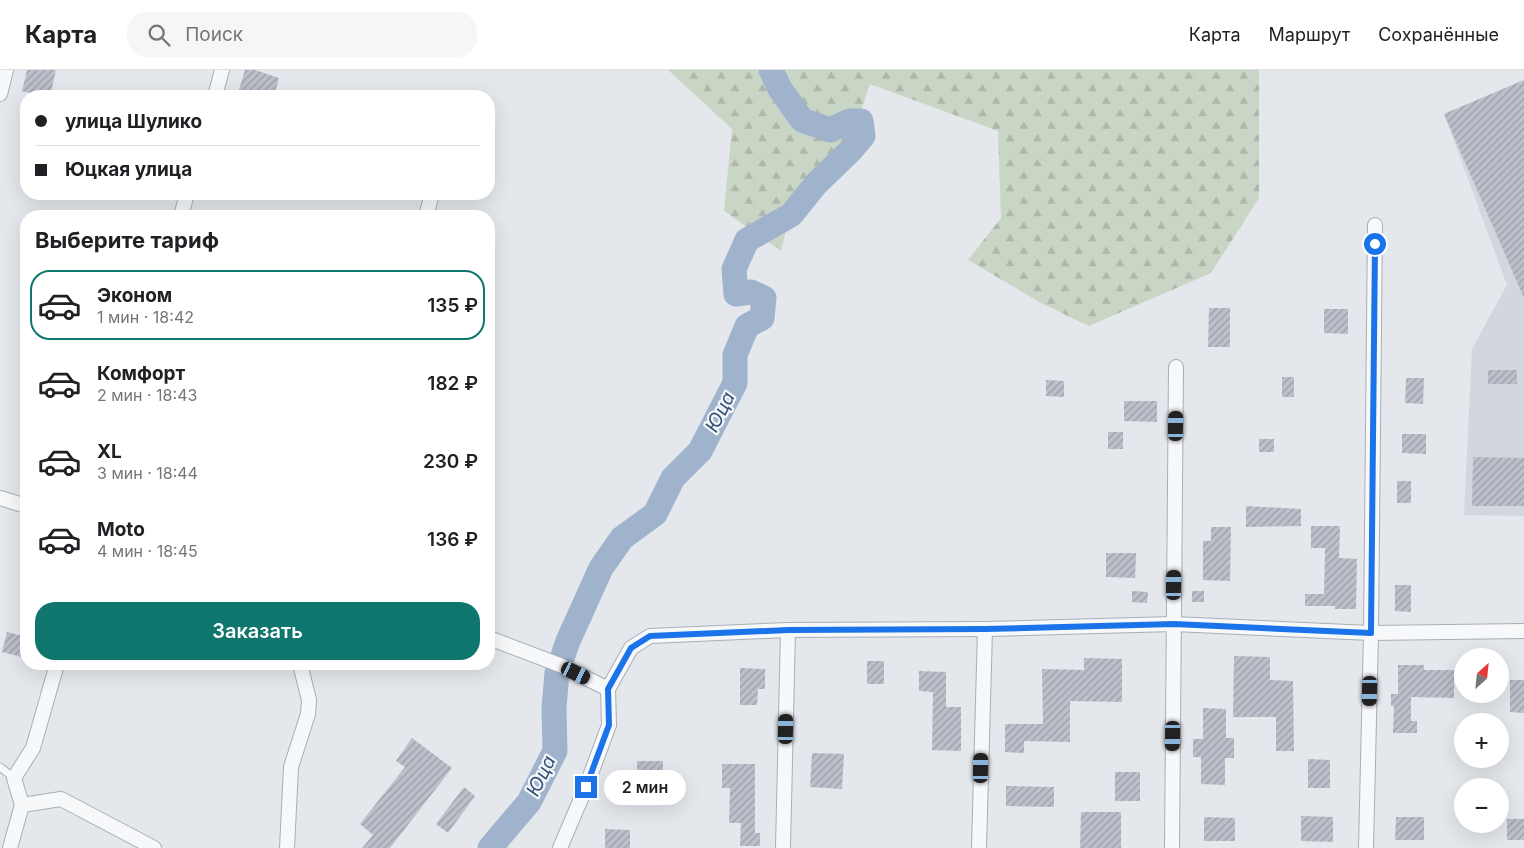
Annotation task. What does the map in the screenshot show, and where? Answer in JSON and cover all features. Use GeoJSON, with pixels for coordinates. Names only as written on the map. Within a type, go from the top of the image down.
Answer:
{"type":"FeatureCollection","features":[{"type":"Feature","properties":{"kind":"street"},"geometry":{"type":"LineString","coordinates":[[0,94],[6,70]]}},
{"type":"Feature","properties":{"kind":"street"},"geometry":{"type":"LineString","coordinates":[[217,90],[222,70]]}},
{"type":"Feature","properties":{"kind":"street"},"geometry":{"type":"LineString","coordinates":[[1366,848],[1371,633],[1375,225]]}},
{"type":"Feature","properties":{"kind":"street"},"geometry":{"type":"LineString","coordinates":[[1172,848],[1176,367]]}},
{"type":"Feature","properties":{"kind":"street"},"geometry":{"type":"LineString","coordinates":[[0,498],[20,504]]}},
{"type":"Feature","properties":{"kind":"street"},"geometry":{"type":"LineString","coordinates":[[560,848],[586,787],[609,725],[608,689],[631,648],[650,636],[788,630],[985,629],[1174,624],[1371,633],[1524,631]]}},
{"type":"Feature","properties":{"kind":"street"},"geometry":{"type":"LineString","coordinates":[[979,848],[985,629]]}},
{"type":"Feature","properties":{"kind":"street"},"geometry":{"type":"LineString","coordinates":[[783,848],[788,630]]}},
{"type":"Feature","properties":{"kind":"street"},"geometry":{"type":"LineString","coordinates":[[495,640],[560,665],[608,689]]}},
{"type":"Feature","properties":{"kind":"street"},"geometry":{"type":"LineString","coordinates":[[10,848],[22,805],[14,778],[33,748],[55,670]]}},
{"type":"Feature","properties":{"kind":"street"},"geometry":{"type":"LineString","coordinates":[[287,848],[292,767],[308,714],[308,700],[301,670]]}},
{"type":"Feature","properties":{"kind":"street"},"geometry":{"type":"LineString","coordinates":[[22,805],[61,799],[154,848]]}},
{"type":"Feature","properties":{"kind":"lane"},"geometry":{"type":"LineString","coordinates":[[0,767],[14,778]]}},
{"type":"Feature","properties":{"kind":"shaded area"},"geometry":{"type":"Polygon","coordinates":[[[1524,80],[1524,516],[1464,515],[1472,349],[1507,285],[1444,114],[1524,80]]]}},
{"type":"Feature","properties":{"kind":"green space"},"geometry":{"type":"Polygon","coordinates":[[[668,70],[1259,70],[1259,198],[1211,273],[1089,326],[1043,304],[968,260],[1001,218],[998,131],[870,84],[853,134],[838,154],[796,190],[781,251],[724,211],[732,129],[668,70]]]}},
{"type":"Feature","properties":{"kind":"building"},"geometry":{"type":"Polygon","coordinates":[[[27,70],[56,70],[51,90],[22,90],[27,70]]]}},
{"type":"Feature","properties":{"kind":"building"},"geometry":{"type":"Polygon","coordinates":[[[245,70],[255,70],[279,78],[276,90],[239,90],[245,70]]]}},
{"type":"Feature","properties":{"kind":"building"},"geometry":{"type":"Polygon","coordinates":[[[1524,80],[1524,298],[1444,114],[1524,80]]]}},
{"type":"Feature","properties":{"kind":"building"},"geometry":{"type":"Polygon","coordinates":[[[1209,308],[1230,308],[1230,347],[1208,347],[1209,308]]]}},
{"type":"Feature","properties":{"kind":"building"},"geometry":{"type":"Polygon","coordinates":[[[1324,309],[1348,309],[1348,334],[1324,333],[1324,309]]]}},
{"type":"Feature","properties":{"kind":"building"},"geometry":{"type":"Polygon","coordinates":[[[1488,370],[1517,370],[1517,384],[1488,384],[1488,370]]]}},
{"type":"Feature","properties":{"kind":"building"},"geometry":{"type":"Polygon","coordinates":[[[1282,377],[1294,377],[1294,397],[1282,397],[1282,377]]]}},
{"type":"Feature","properties":{"kind":"building"},"geometry":{"type":"Polygon","coordinates":[[[1406,378],[1424,378],[1423,404],[1405,403],[1406,378]]]}},
{"type":"Feature","properties":{"kind":"building"},"geometry":{"type":"Polygon","coordinates":[[[1046,380],[1064,381],[1064,397],[1046,396],[1046,380]]]}},
{"type":"Feature","properties":{"kind":"building"},"geometry":{"type":"Polygon","coordinates":[[[1124,401],[1157,401],[1157,422],[1124,421],[1124,401]]]}},
{"type":"Feature","properties":{"kind":"building"},"geometry":{"type":"Polygon","coordinates":[[[1108,432],[1123,432],[1123,449],[1108,449],[1108,432]]]}},
{"type":"Feature","properties":{"kind":"building"},"geometry":{"type":"Polygon","coordinates":[[[1402,434],[1426,434],[1426,454],[1402,453],[1402,434]]]}},
{"type":"Feature","properties":{"kind":"building"},"geometry":{"type":"Polygon","coordinates":[[[1259,439],[1274,439],[1274,452],[1259,452],[1259,439]]]}},
{"type":"Feature","properties":{"kind":"building"},"geometry":{"type":"Polygon","coordinates":[[[1473,457],[1524,458],[1524,506],[1472,506],[1473,457]]]}},
{"type":"Feature","properties":{"kind":"building"},"geometry":{"type":"Polygon","coordinates":[[[1397,481],[1411,481],[1411,503],[1397,503],[1397,481]]]}},
{"type":"Feature","properties":{"kind":"building"},"geometry":{"type":"Polygon","coordinates":[[[1246,506],[1301,509],[1301,526],[1246,527],[1246,506]]]}},
{"type":"Feature","properties":{"kind":"building"},"geometry":{"type":"Polygon","coordinates":[[[1311,526],[1340,526],[1339,558],[1357,559],[1356,609],[1335,609],[1335,606],[1305,606],[1305,594],[1324,594],[1325,548],[1311,548],[1311,526]]]}},
{"type":"Feature","properties":{"kind":"building"},"geometry":{"type":"Polygon","coordinates":[[[1211,527],[1231,527],[1230,581],[1203,580],[1203,541],[1211,541],[1211,527]]]}},
{"type":"Feature","properties":{"kind":"building"},"geometry":{"type":"Polygon","coordinates":[[[1106,553],[1136,553],[1135,578],[1106,577],[1106,553]]]}},
{"type":"Feature","properties":{"kind":"building"},"geometry":{"type":"Polygon","coordinates":[[[1395,585],[1411,585],[1411,612],[1395,611],[1395,585]]]}},
{"type":"Feature","properties":{"kind":"building"},"geometry":{"type":"Polygon","coordinates":[[[1132,591],[1148,592],[1147,603],[1132,602],[1132,591]]]}},
{"type":"Feature","properties":{"kind":"building"},"geometry":{"type":"Polygon","coordinates":[[[1192,591],[1204,591],[1204,602],[1192,602],[1192,591]]]}},
{"type":"Feature","properties":{"kind":"building"},"geometry":{"type":"Polygon","coordinates":[[[7,632],[20,635],[20,656],[2,652],[7,632]]]}},
{"type":"Feature","properties":{"kind":"building"},"geometry":{"type":"Polygon","coordinates":[[[1234,656],[1270,657],[1270,680],[1293,681],[1294,751],[1276,751],[1276,717],[1233,717],[1234,656]]]}},
{"type":"Feature","properties":{"kind":"building"},"geometry":{"type":"Polygon","coordinates":[[[1084,658],[1122,659],[1122,702],[1070,701],[1070,742],[1024,741],[1024,753],[1005,752],[1005,724],[1043,724],[1042,669],[1084,670],[1084,658]]]}},
{"type":"Feature","properties":{"kind":"building"},"geometry":{"type":"Polygon","coordinates":[[[867,661],[884,661],[884,684],[867,684],[867,661]]]}},
{"type":"Feature","properties":{"kind":"building"},"geometry":{"type":"Polygon","coordinates":[[[1398,665],[1424,665],[1424,670],[1454,670],[1454,698],[1411,697],[1411,721],[1417,721],[1417,733],[1393,733],[1394,706],[1391,706],[1391,694],[1398,694],[1398,665]]]}},
{"type":"Feature","properties":{"kind":"building"},"geometry":{"type":"Polygon","coordinates":[[[740,668],[765,669],[765,689],[758,689],[757,705],[740,705],[740,668]]]}},
{"type":"Feature","properties":{"kind":"building"},"geometry":{"type":"Polygon","coordinates":[[[919,671],[946,672],[946,707],[961,707],[961,751],[932,750],[933,692],[919,691],[919,671]]]}},
{"type":"Feature","properties":{"kind":"building"},"geometry":{"type":"Polygon","coordinates":[[[1510,680],[1524,680],[1524,713],[1510,712],[1510,680]]]}},
{"type":"Feature","properties":{"kind":"building"},"geometry":{"type":"Polygon","coordinates":[[[1203,708],[1226,709],[1226,738],[1234,738],[1234,758],[1225,758],[1225,785],[1201,784],[1201,757],[1193,757],[1193,739],[1203,739],[1203,708]]]}},
{"type":"Feature","properties":{"kind":"building"},"geometry":{"type":"Polygon","coordinates":[[[412,738],[452,768],[390,848],[362,848],[373,835],[360,824],[405,767],[396,761],[412,738]]]}},
{"type":"Feature","properties":{"kind":"building"},"geometry":{"type":"Polygon","coordinates":[[[812,753],[844,754],[842,789],[810,787],[812,753]]]}},
{"type":"Feature","properties":{"kind":"building"},"geometry":{"type":"Polygon","coordinates":[[[1308,759],[1330,760],[1330,788],[1308,788],[1308,759]]]}},
{"type":"Feature","properties":{"kind":"building"},"geometry":{"type":"Polygon","coordinates":[[[637,761],[663,761],[663,786],[637,786],[637,761]]]}},
{"type":"Feature","properties":{"kind":"building"},"geometry":{"type":"Polygon","coordinates":[[[722,764],[755,764],[755,833],[760,833],[760,846],[740,846],[741,823],[729,823],[730,788],[722,788],[722,764]]]}},
{"type":"Feature","properties":{"kind":"building"},"geometry":{"type":"Polygon","coordinates":[[[1115,772],[1140,772],[1140,801],[1115,801],[1115,772]]]}},
{"type":"Feature","properties":{"kind":"building"},"geometry":{"type":"Polygon","coordinates":[[[1006,786],[1054,787],[1054,807],[1006,806],[1006,786]]]}},
{"type":"Feature","properties":{"kind":"building"},"geometry":{"type":"Polygon","coordinates":[[[464,787],[475,796],[448,833],[436,824],[464,787]]]}},
{"type":"Feature","properties":{"kind":"building"},"geometry":{"type":"Polygon","coordinates":[[[1081,812],[1121,812],[1121,848],[1080,848],[1081,812]]]}},
{"type":"Feature","properties":{"kind":"building"},"geometry":{"type":"Polygon","coordinates":[[[1301,816],[1333,817],[1333,842],[1301,841],[1301,816]]]}},
{"type":"Feature","properties":{"kind":"building"},"geometry":{"type":"Polygon","coordinates":[[[1204,817],[1235,818],[1235,841],[1204,841],[1204,817]]]}},
{"type":"Feature","properties":{"kind":"building"},"geometry":{"type":"Polygon","coordinates":[[[1396,817],[1424,817],[1424,840],[1395,840],[1396,817]]]}},
{"type":"Feature","properties":{"kind":"building"},"geometry":{"type":"Polygon","coordinates":[[[1509,819],[1524,819],[1524,840],[1507,840],[1509,819]]]}},
{"type":"Feature","properties":{"kind":"building"},"geometry":{"type":"Polygon","coordinates":[[[605,829],[630,830],[630,848],[605,848],[605,829]]]}},
{"type":"Feature","properties":{"kind":"waterway","name":"Юца"},"geometry":{"type":"LineString","coordinates":[[490,848],[529,802],[555,751],[554,708],[557,673],[568,641],[601,568],[622,538],[655,514],[673,478],[700,451],[735,383],[735,355],[747,326],[762,318],[764,298],[751,292],[736,294],[734,269],[747,240],[791,215],[816,184],[863,136],[861,121],[850,121],[830,130],[802,120],[780,89],[771,70]]}},
{"type":"Feature","properties":{"kind":"route"},"geometry":{"type":"LineString","coordinates":[[586,787],[609,725],[608,689],[631,648],[650,636],[788,630],[985,629],[1174,624],[1371,633],[1375,244]]}}]}
